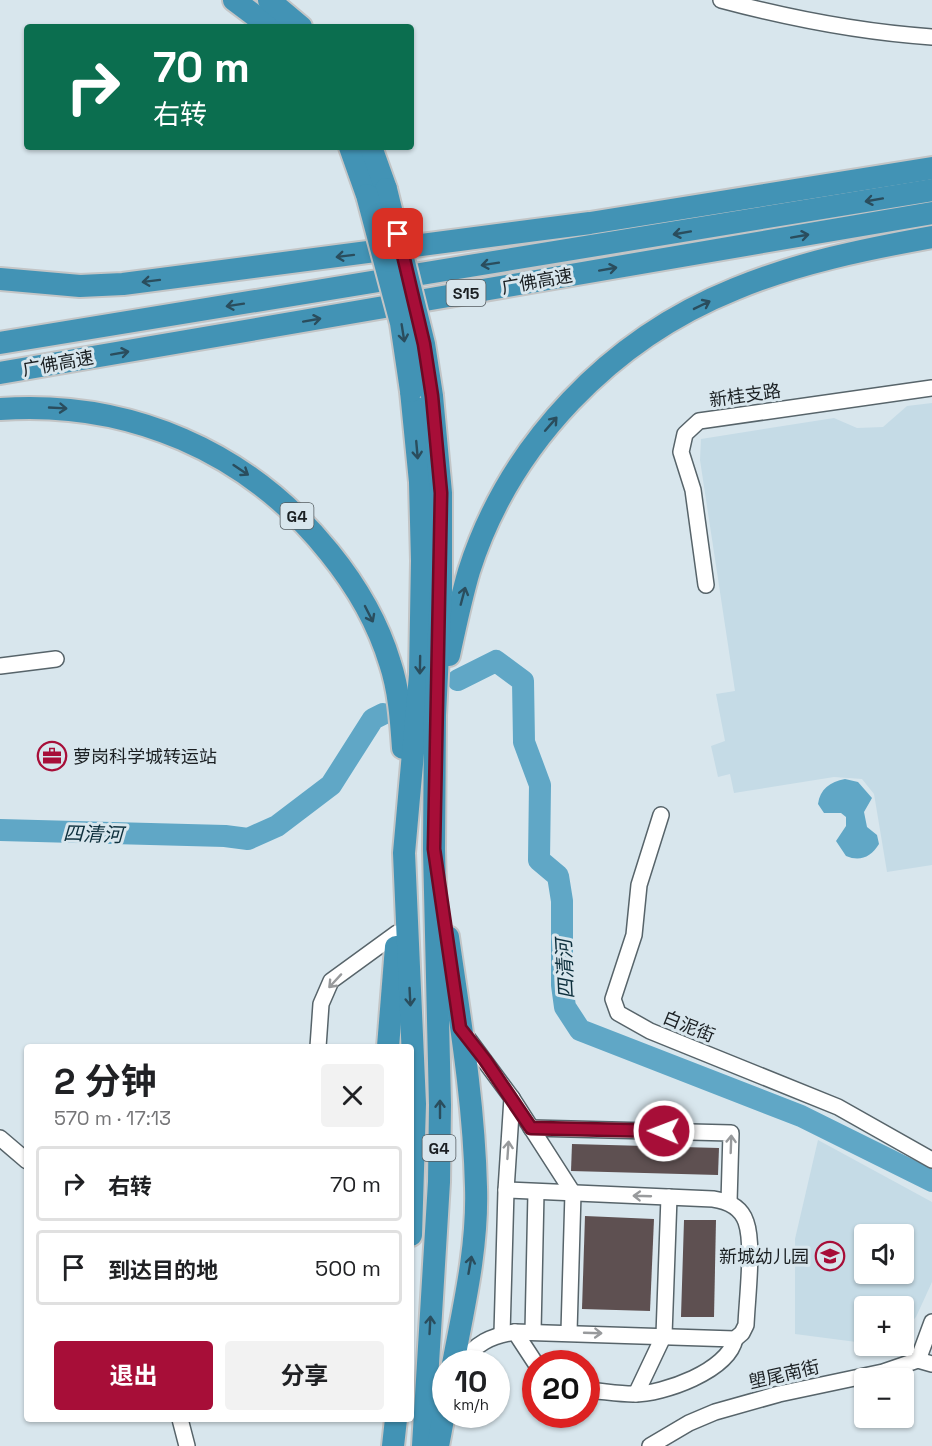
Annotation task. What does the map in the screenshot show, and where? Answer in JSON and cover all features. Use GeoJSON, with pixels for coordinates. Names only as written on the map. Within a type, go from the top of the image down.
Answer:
{"type":"FeatureCollection","features":[{"type":"Feature","properties":{"kind":"highway"},"geometry":{"type":"LineString","coordinates":[[234,0],[266,24]]}},
{"type":"Feature","properties":{"kind":"highway"},"geometry":{"type":"LineString","coordinates":[[269,0],[297,24]]}},
{"type":"Feature","properties":{"kind":"highway"},"geometry":{"type":"LineString","coordinates":[[352,150],[376,192]]}},
{"type":"Feature","properties":{"kind":"highway"},"geometry":{"type":"LineString","coordinates":[[371,150],[376,192],[401,323],[422,394],[420,675],[409,812]]}},
{"type":"Feature","properties":{"kind":"highway"},"geometry":{"type":"LineString","coordinates":[[0,279],[80,286],[135,283],[590,223],[932,168]]}},
{"type":"Feature","properties":{"kind":"highway","name":"广佛高速"},"geometry":{"type":"LineString","coordinates":[[0,343],[932,190]]}},
{"type":"Feature","properties":{"kind":"highway","name":"广佛高速"},"geometry":{"type":"LineString","coordinates":[[0,373],[932,213]]}},
{"type":"Feature","properties":{"kind":"highway"},"geometry":{"type":"LineString","coordinates":[[435,715],[470,570],[488,523],[512,476],[538,439],[600,371],[638,342],[681,315],[735,289],[797,268],[932,237]]}},
{"type":"Feature","properties":{"kind":"highway","name":"G4"},"geometry":{"type":"LineString","coordinates":[[422,394],[441,493],[441,592],[435,715],[434,849],[440,1127],[423,1446]]}},
{"type":"Feature","properties":{"kind":"highway","name":"G4"},"geometry":{"type":"LineString","coordinates":[[0,409],[30,407],[79,409],[126,418],[164,430],[239,468],[293,511],[343,570],[366,609],[390,662],[399,698],[409,812],[404,853],[412,1044]]}},
{"type":"Feature","properties":{"kind":"highway"},"geometry":{"type":"LineString","coordinates":[[434,849],[470,1095],[477,1188],[473,1252],[456,1350]]}},
{"type":"Feature","properties":{"kind":"highway"},"geometry":{"type":"LineString","coordinates":[[387,1042],[404,853]]}},
{"type":"Feature","properties":{"kind":"highway","name":"G4"},"geometry":{"type":"LineString","coordinates":[[414,1081],[414,1137]]}},
{"type":"Feature","properties":{"kind":"highway"},"geometry":{"type":"LineString","coordinates":[[379,1422],[381,1446]]}},
{"type":"Feature","properties":{"kind":"highway"},"geometry":{"type":"LineString","coordinates":[[393,1446],[396,1422]]}},
{"type":"Feature","properties":{"kind":"highway"},"geometry":{"type":"LineString","coordinates":[[438,1446],[441,1428]]}},
{"type":"Feature","properties":{"kind":"street"},"geometry":{"type":"LineString","coordinates":[[721,0],[792,20],[837,28],[932,38]]}},
{"type":"Feature","properties":{"kind":"street","name":"新桂支路"},"geometry":{"type":"LineString","coordinates":[[706,585],[693,490],[681,452],[685,434],[699,421],[932,388]]}},
{"type":"Feature","properties":{"kind":"street"},"geometry":{"type":"LineString","coordinates":[[0,666],[56,660]]}},
{"type":"Feature","properties":{"kind":"street","name":"白泥街"},"geometry":{"type":"LineString","coordinates":[[661,815],[639,885],[634,935],[613,999],[618,1013],[650,1031],[838,1107],[932,1160]]}},
{"type":"Feature","properties":{"kind":"street"},"geometry":{"type":"LineString","coordinates":[[318,1044],[321,1004],[331,981],[397,933]]}},
{"type":"Feature","properties":{"kind":"street"},"geometry":{"type":"LineString","coordinates":[[460,1028],[512,1098],[573,1193],[569,1332]]}},
{"type":"Feature","properties":{"kind":"street"},"geometry":{"type":"LineString","coordinates":[[512,1098],[506,1190],[508,1333],[523,1350]]}},
{"type":"Feature","properties":{"kind":"street"},"geometry":{"type":"LineString","coordinates":[[531,1128],[731,1133],[729,1202]]}},
{"type":"Feature","properties":{"kind":"street"},"geometry":{"type":"LineString","coordinates":[[0,1138],[24,1158]]}},
{"type":"Feature","properties":{"kind":"street"},"geometry":{"type":"LineString","coordinates":[[506,1190],[713,1199],[729,1202],[739,1210],[746,1222],[749,1242],[746,1325],[735,1339],[732,1350],[720,1364],[689,1381],[636,1394],[600,1391]]}},
{"type":"Feature","properties":{"kind":"street"},"geometry":{"type":"LineString","coordinates":[[533,1332],[536,1192]]}},
{"type":"Feature","properties":{"kind":"street"},"geometry":{"type":"LineString","coordinates":[[636,1394],[664,1335],[669,1197]]}},
{"type":"Feature","properties":{"kind":"street"},"geometry":{"type":"LineString","coordinates":[[925,1362],[932,1322]]}},
{"type":"Feature","properties":{"kind":"street"},"geometry":{"type":"LineString","coordinates":[[471,1350],[480,1343],[508,1333],[569,1332],[735,1339]]}},
{"type":"Feature","properties":{"kind":"street","name":"塱尾南街"},"geometry":{"type":"LineString","coordinates":[[650,1446],[690,1422],[715,1412],[779,1394],[925,1362]]}},
{"type":"Feature","properties":{"kind":"street"},"geometry":{"type":"LineString","coordinates":[[181,1422],[187,1446]]}},
{"type":"Feature","properties":{"kind":"shaded area"},"geometry":{"type":"Polygon","coordinates":[[[932,403],[932,865],[887,872],[874,794],[862,779],[834,777],[734,793],[730,774],[718,777],[711,746],[725,741],[716,694],[735,691],[700,460],[701,439],[834,418],[857,428],[883,427],[907,406],[932,403]]]}},
{"type":"Feature","properties":{"kind":"shaded area","name":"新城幼儿园"},"geometry":{"type":"Polygon","coordinates":[[[818,1140],[932,1202],[932,1282],[914,1319],[914,1296],[854,1296],[854,1342],[795,1334],[795,1239],[818,1140]]]}},
{"type":"Feature","properties":{"kind":"water"},"geometry":{"type":"Polygon","coordinates":[[[845,779],[858,782],[872,798],[864,812],[867,827],[877,835],[879,844],[865,857],[846,856],[836,841],[846,826],[846,817],[841,813],[824,813],[818,804],[821,794],[827,787],[845,779]]]}},
{"type":"Feature","properties":{"kind":"building"},"geometry":{"type":"Polygon","coordinates":[[[572,1144],[719,1148],[718,1175],[571,1171],[572,1144]]]}},
{"type":"Feature","properties":{"kind":"building"},"geometry":{"type":"Polygon","coordinates":[[[585,1216],[654,1219],[650,1311],[582,1309],[585,1216]]]}},
{"type":"Feature","properties":{"kind":"building"},"geometry":{"type":"Polygon","coordinates":[[[684,1220],[716,1220],[714,1317],[681,1317],[684,1220]]]}},
{"type":"Feature","properties":{"kind":"waterway","name":"四清河"},"geometry":{"type":"LineString","coordinates":[[458,680],[496,661],[523,681],[524,742],[540,785],[539,860],[558,876],[562,901],[562,985],[565,1007],[580,1030],[801,1116],[932,1181]]}},
{"type":"Feature","properties":{"kind":"waterway","name":"四清河"},"geometry":{"type":"LineString","coordinates":[[0,830],[225,836],[248,839],[277,826],[331,785],[373,719],[383,714]]}},
{"type":"Feature","properties":{"kind":"place","name":"萝岗科学城转运站"},"geometry":{"type":"Point","coordinates":[52,756]}},
{"type":"Feature","properties":{"kind":"place","name":"新城幼儿园"},"geometry":{"type":"Point","coordinates":[830,1256]}},
{"type":"Feature","properties":{"kind":"route"},"geometry":{"type":"LineString","coordinates":[[398,234],[424,344],[432,396],[441,493],[441,592],[435,715],[434,849],[460,1028],[512,1098],[531,1128],[664,1131]]}}]}
